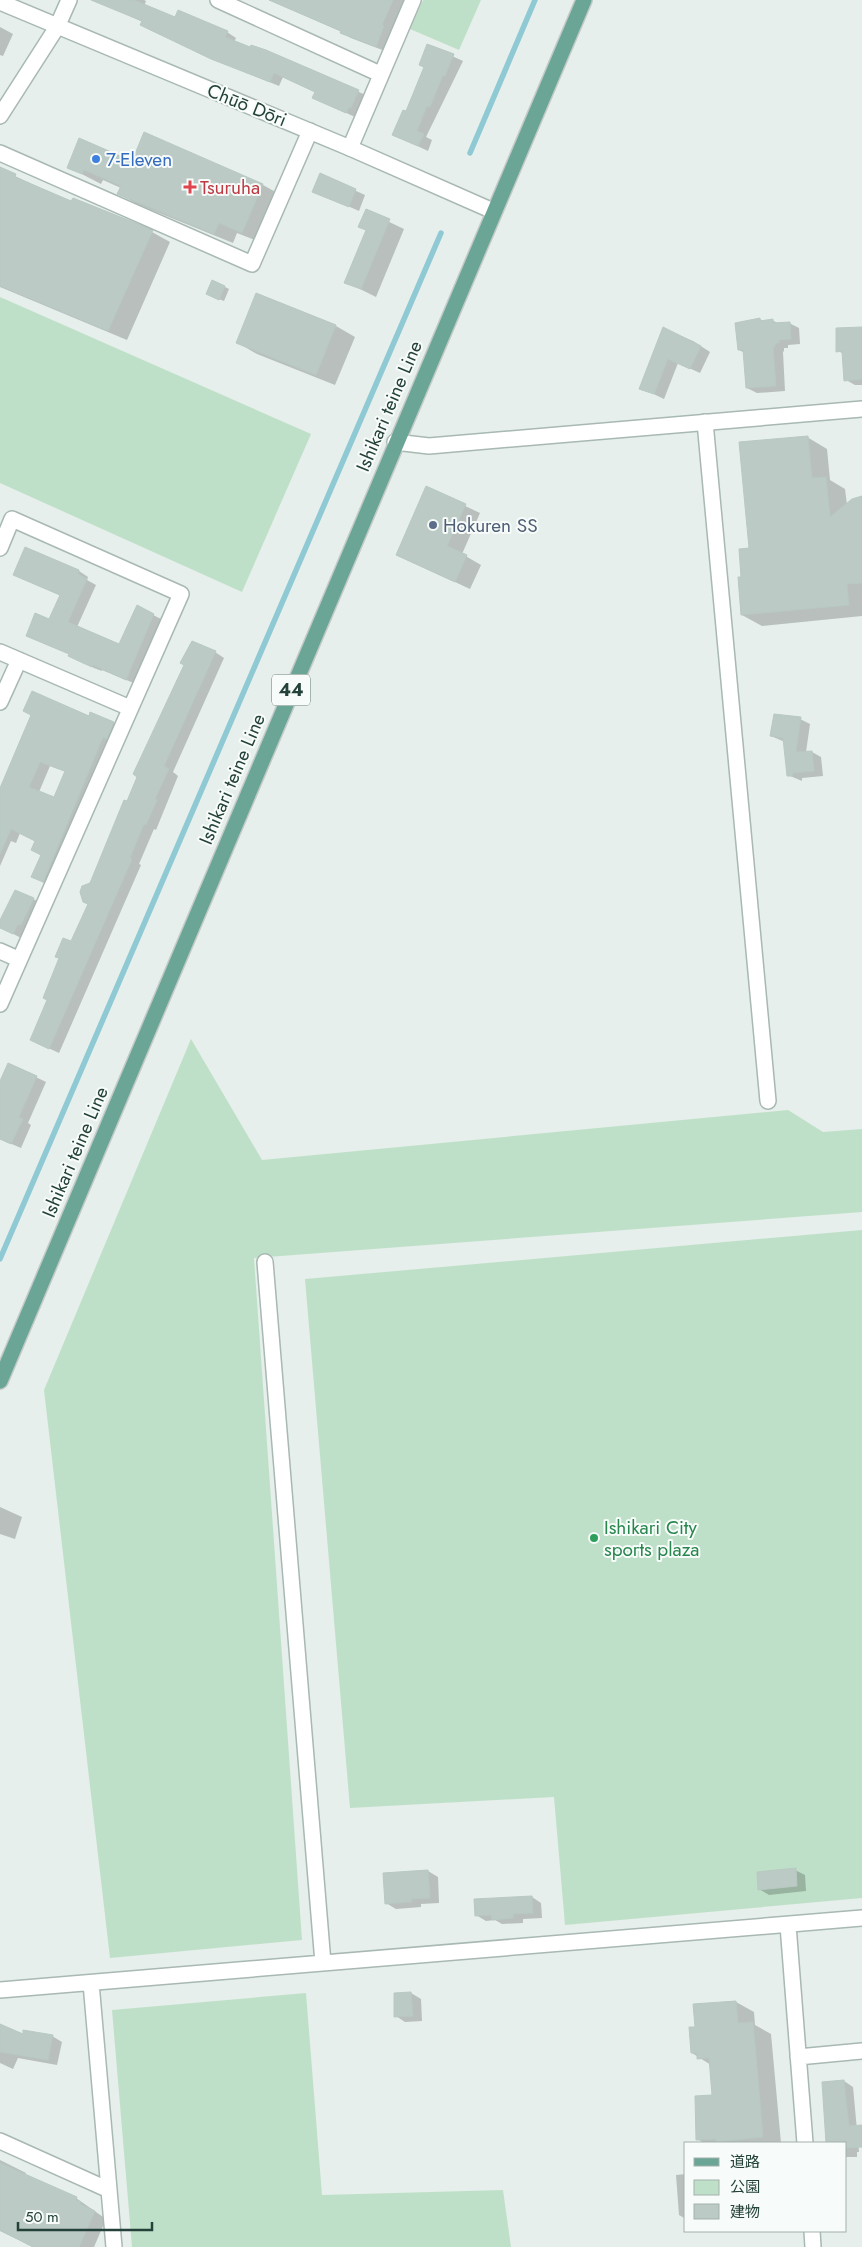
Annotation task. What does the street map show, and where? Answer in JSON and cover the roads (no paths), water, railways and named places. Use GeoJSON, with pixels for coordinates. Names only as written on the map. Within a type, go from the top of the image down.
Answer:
{"type":"FeatureCollection","features":[{"type":"Feature","properties":{"kind":"main road","name":"Ishikari teine Line"},"geometry":{"type":"LineString","coordinates":[[0,1381],[395,442],[584,0]]}},
{"type":"Feature","properties":{"kind":"street"},"geometry":{"type":"LineString","coordinates":[[0,116],[58,26],[69,0]]}},
{"type":"Feature","properties":{"kind":"street"},"geometry":{"type":"LineString","coordinates":[[218,0],[380,74]]}},
{"type":"Feature","properties":{"kind":"street"},"geometry":{"type":"LineString","coordinates":[[350,148],[413,0]]}},
{"type":"Feature","properties":{"kind":"street","name":"Chūō Dōri"},"geometry":{"type":"LineString","coordinates":[[0,2],[310,131],[493,211]]}},
{"type":"Feature","properties":{"kind":"street"},"geometry":{"type":"LineString","coordinates":[[0,153],[252,264],[310,131]]}},
{"type":"Feature","properties":{"kind":"street"},"geometry":{"type":"LineString","coordinates":[[395,442],[429,446],[862,409]]}},
{"type":"Feature","properties":{"kind":"street"},"geometry":{"type":"LineString","coordinates":[[705,422],[768,1101]]}},
{"type":"Feature","properties":{"kind":"street"},"geometry":{"type":"LineString","coordinates":[[0,548],[12,519],[181,594],[18,959],[0,1004]]}},
{"type":"Feature","properties":{"kind":"street"},"geometry":{"type":"LineString","coordinates":[[0,652],[130,708]]}},
{"type":"Feature","properties":{"kind":"street"},"geometry":{"type":"LineString","coordinates":[[0,702],[19,660]]}},
{"type":"Feature","properties":{"kind":"street"},"geometry":{"type":"LineString","coordinates":[[0,951],[18,959]]}},
{"type":"Feature","properties":{"kind":"street"},"geometry":{"type":"LineString","coordinates":[[265,1262],[323,1963]]}},
{"type":"Feature","properties":{"kind":"street"},"geometry":{"type":"LineString","coordinates":[[0,1990],[862,1918]]}},
{"type":"Feature","properties":{"kind":"street"},"geometry":{"type":"LineString","coordinates":[[788,1925],[805,2142]]}},
{"type":"Feature","properties":{"kind":"street"},"geometry":{"type":"LineString","coordinates":[[91,1983],[114,2247]]}},
{"type":"Feature","properties":{"kind":"street"},"geometry":{"type":"LineString","coordinates":[[798,2057],[862,2052]]}},
{"type":"Feature","properties":{"kind":"street"},"geometry":{"type":"LineString","coordinates":[[0,2141],[109,2190]]}},
{"type":"Feature","properties":{"kind":"street"},"geometry":{"type":"LineString","coordinates":[[812,2232],[813,2247]]}},
{"type":"Feature","properties":{"kind":"waterway"},"geometry":{"type":"LineString","coordinates":[[470,153],[535,0]]}},
{"type":"Feature","properties":{"kind":"waterway"},"geometry":{"type":"LineString","coordinates":[[0,1259],[441,233]]}},
{"type":"Feature","properties":{"kind":"place","name":"7-Eleven"},"geometry":{"type":"Point","coordinates":[96,159]}},
{"type":"Feature","properties":{"kind":"place","name":"Tsuruha"},"geometry":{"type":"Point","coordinates":[190,187]}},
{"type":"Feature","properties":{"kind":"place","name":"Hokuren SS"},"geometry":{"type":"Point","coordinates":[433,525]}},
{"type":"Feature","properties":{"kind":"place","name":"Ishikari City sports plaza"},"geometry":{"type":"Point","coordinates":[594,1538]}}]}
